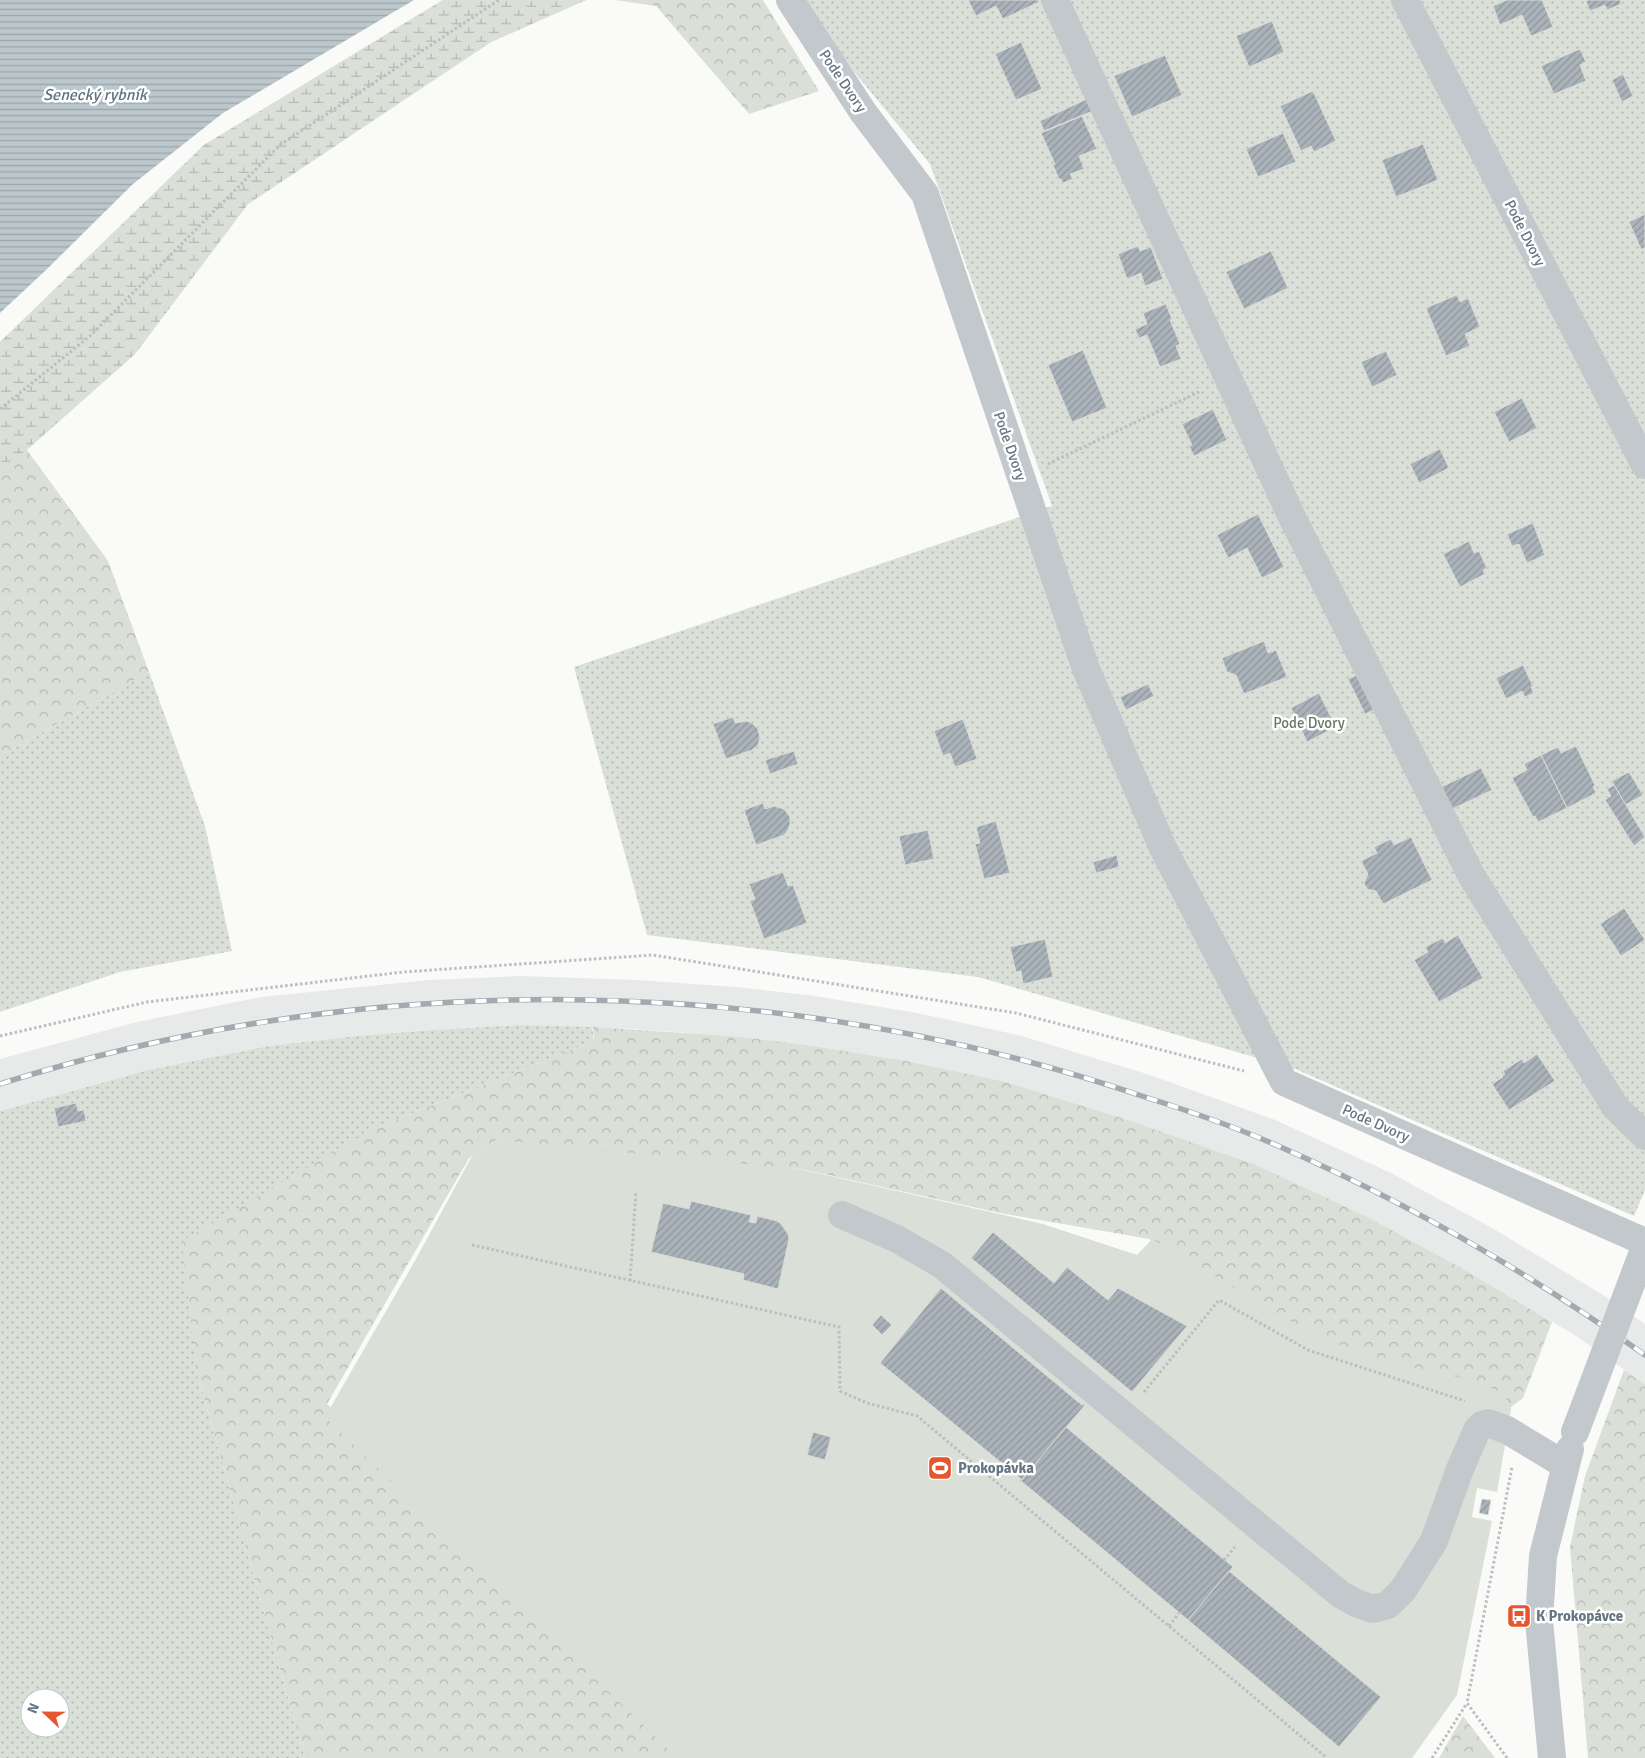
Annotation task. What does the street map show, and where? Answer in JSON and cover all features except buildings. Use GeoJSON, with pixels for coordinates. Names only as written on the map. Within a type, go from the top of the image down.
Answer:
{"type":"FeatureCollection","features":[{"type":"Feature","properties":{"kind":"street","name":"Pode Dvory"},"geometry":{"type":"LineString","coordinates":[[790,0],[863,112],[925,194],[1086,669],[1159,840],[1284,1082],[1640,1241]]}},
{"type":"Feature","properties":{"kind":"street"},"geometry":{"type":"LineString","coordinates":[[1055,0],[1290,513],[1471,875],[1616,1108],[1645,1136]]}},
{"type":"Feature","properties":{"kind":"street","name":"Pode Dvory"},"geometry":{"type":"LineString","coordinates":[[1405,0],[1645,465]]}},
{"type":"Feature","properties":{"kind":"street"},"geometry":{"type":"LineString","coordinates":[[842,1215],[897,1239],[942,1265],[1340,1594],[1356,1603],[1373,1608],[1388,1605],[1403,1590],[1434,1541],[1460,1469],[1477,1430],[1488,1423],[1508,1430],[1565,1465]]}},
{"type":"Feature","properties":{"kind":"street"},"geometry":{"type":"LineString","coordinates":[[1552,1758],[1539,1621],[1543,1556],[1575,1432],[1640,1241]]}},
{"type":"Feature","properties":{"kind":"path"},"geometry":{"type":"LineString","coordinates":[[0,409],[90,336],[280,145],[499,0]]}},
{"type":"Feature","properties":{"kind":"path"},"geometry":{"type":"LineString","coordinates":[[1020,477],[1228,378]]}},
{"type":"Feature","properties":{"kind":"path"},"geometry":{"type":"LineString","coordinates":[[0,1036],[147,1002],[402,972],[653,955],[1016,1013],[1284,1082]]}},
{"type":"Feature","properties":{"kind":"path"},"geometry":{"type":"LineString","coordinates":[[630,1281],[636,1191]]}},
{"type":"Feature","properties":{"kind":"path"},"geometry":{"type":"LineString","coordinates":[[472,1245],[839,1328],[840,1391],[867,1403],[917,1416],[1327,1758]]}},
{"type":"Feature","properties":{"kind":"path"},"geometry":{"type":"LineString","coordinates":[[1139,1398],[1219,1300],[1308,1350],[1469,1402]]}},
{"type":"Feature","properties":{"kind":"path"},"geometry":{"type":"LineString","coordinates":[[1432,1758],[1467,1703],[1514,1457],[1531,1444]]}},
{"type":"Feature","properties":{"kind":"path"},"geometry":{"type":"LineString","coordinates":[[1169,1626],[1179,1613]]}},
{"type":"Feature","properties":{"kind":"path"},"geometry":{"type":"LineString","coordinates":[[1467,1703],[1507,1758]]}},
{"type":"Feature","properties":{"kind":"shaded area"},"geometry":{"type":"Polygon","coordinates":[[[521,976],[637,980],[736,987],[808,995],[917,1013],[1018,1035],[1147,1074],[1273,1119],[1391,1173],[1492,1228],[1603,1295],[1645,1324],[1645,1384],[1576,1336],[1467,1271],[1368,1217],[1254,1164],[1131,1121],[1006,1082],[907,1061],[801,1044],[732,1036],[634,1029],[521,1025],[358,1036],[268,1046],[148,1070],[0,1111],[0,1059],[137,1022],[261,997],[429,980],[521,976]]]}},
{"type":"Feature","properties":{"kind":"green space"},"geometry":{"type":"Polygon","coordinates":[[[443,0],[586,0],[491,42],[248,204],[135,354],[27,450],[108,561],[149,672],[0,756],[0,342],[204,145],[443,0]]]}},
{"type":"Feature","properties":{"kind":"green space"},"geometry":{"type":"Polygon","coordinates":[[[443,0],[586,0],[491,42],[248,204],[135,354],[26,450],[0,469],[0,342],[204,145],[443,0]]]}},
{"type":"Feature","properties":{"kind":"green space"},"geometry":{"type":"Polygon","coordinates":[[[615,0],[763,0],[819,91],[749,114],[656,6],[615,0]]]}},
{"type":"Feature","properties":{"kind":"green space","name":"Pode Dvory"},"geometry":{"type":"Polygon","coordinates":[[[806,0],[1645,0],[1645,1190],[1634,1216],[1295,1069],[978,977],[647,935],[574,667],[1052,506],[930,164],[833,46],[806,0]]]}},
{"type":"Feature","properties":{"kind":"green space"},"geometry":{"type":"Polygon","coordinates":[[[149,672],[205,826],[232,951],[120,972],[0,1012],[0,756],[149,672]]]}},
{"type":"Feature","properties":{"kind":"green space"},"geometry":{"type":"Polygon","coordinates":[[[521,1025],[592,1027],[594,1041],[375,1128],[196,1369],[305,1758],[0,1758],[0,1111],[148,1070],[268,1046],[358,1036],[521,1025]]]}},
{"type":"Feature","properties":{"kind":"green space"},"geometry":{"type":"Polygon","coordinates":[[[593,1027],[732,1036],[801,1044],[907,1061],[1006,1082],[1131,1121],[1254,1164],[1368,1217],[1467,1271],[1552,1322],[1523,1398],[1443,1459],[1387,1392],[1149,1239],[1000,1213],[801,1169],[735,1165],[496,1140],[469,1158],[327,1404],[745,1758],[305,1758],[196,1369],[182,1241],[375,1128],[594,1041],[593,1027]]]}},
{"type":"Feature","properties":{"kind":"green space","name":"Prokopávka"},"geometry":{"type":"Polygon","coordinates":[[[496,1140],[799,1169],[1043,1224],[1137,1255],[1152,1239],[1304,1329],[1371,1358],[1476,1381],[1503,1393],[1511,1409],[1497,1492],[1477,1488],[1472,1517],[1492,1521],[1457,1695],[1412,1758],[685,1758],[679,1751],[673,1754],[325,1417],[416,1259],[472,1156],[496,1140]]]}},
{"type":"Feature","properties":{"kind":"green space"},"geometry":{"type":"Polygon","coordinates":[[[1624,1370],[1645,1384],[1645,1758],[1588,1758],[1570,1547],[1585,1476],[1624,1370]]]}},
{"type":"Feature","properties":{"kind":"green space"},"geometry":{"type":"Polygon","coordinates":[[[1463,1716],[1495,1758],[1439,1758],[1463,1716]]]}},
{"type":"Feature","properties":{"kind":"water","name":"Senecký rybník"},"geometry":{"type":"Polygon","coordinates":[[[0,0],[414,0],[223,113],[133,184],[0,313],[0,0]]]}},
{"type":"Feature","properties":{"kind":"railway"},"geometry":{"type":"LineString","coordinates":[[0,1084],[140,1046],[283,1019],[428,1004],[574,1000],[719,1007],[863,1026],[1006,1056],[1161,1102],[1260,1138],[1372,1190],[1466,1240],[1556,1295],[1645,1355]]}},
{"type":"Feature","properties":{"kind":"place","name":"Prokopávka"},"geometry":{"type":"Point","coordinates":[940,1468]}},
{"type":"Feature","properties":{"kind":"place","name":"K Prokopávce"},"geometry":{"type":"Point","coordinates":[1519,1616]}}]}
